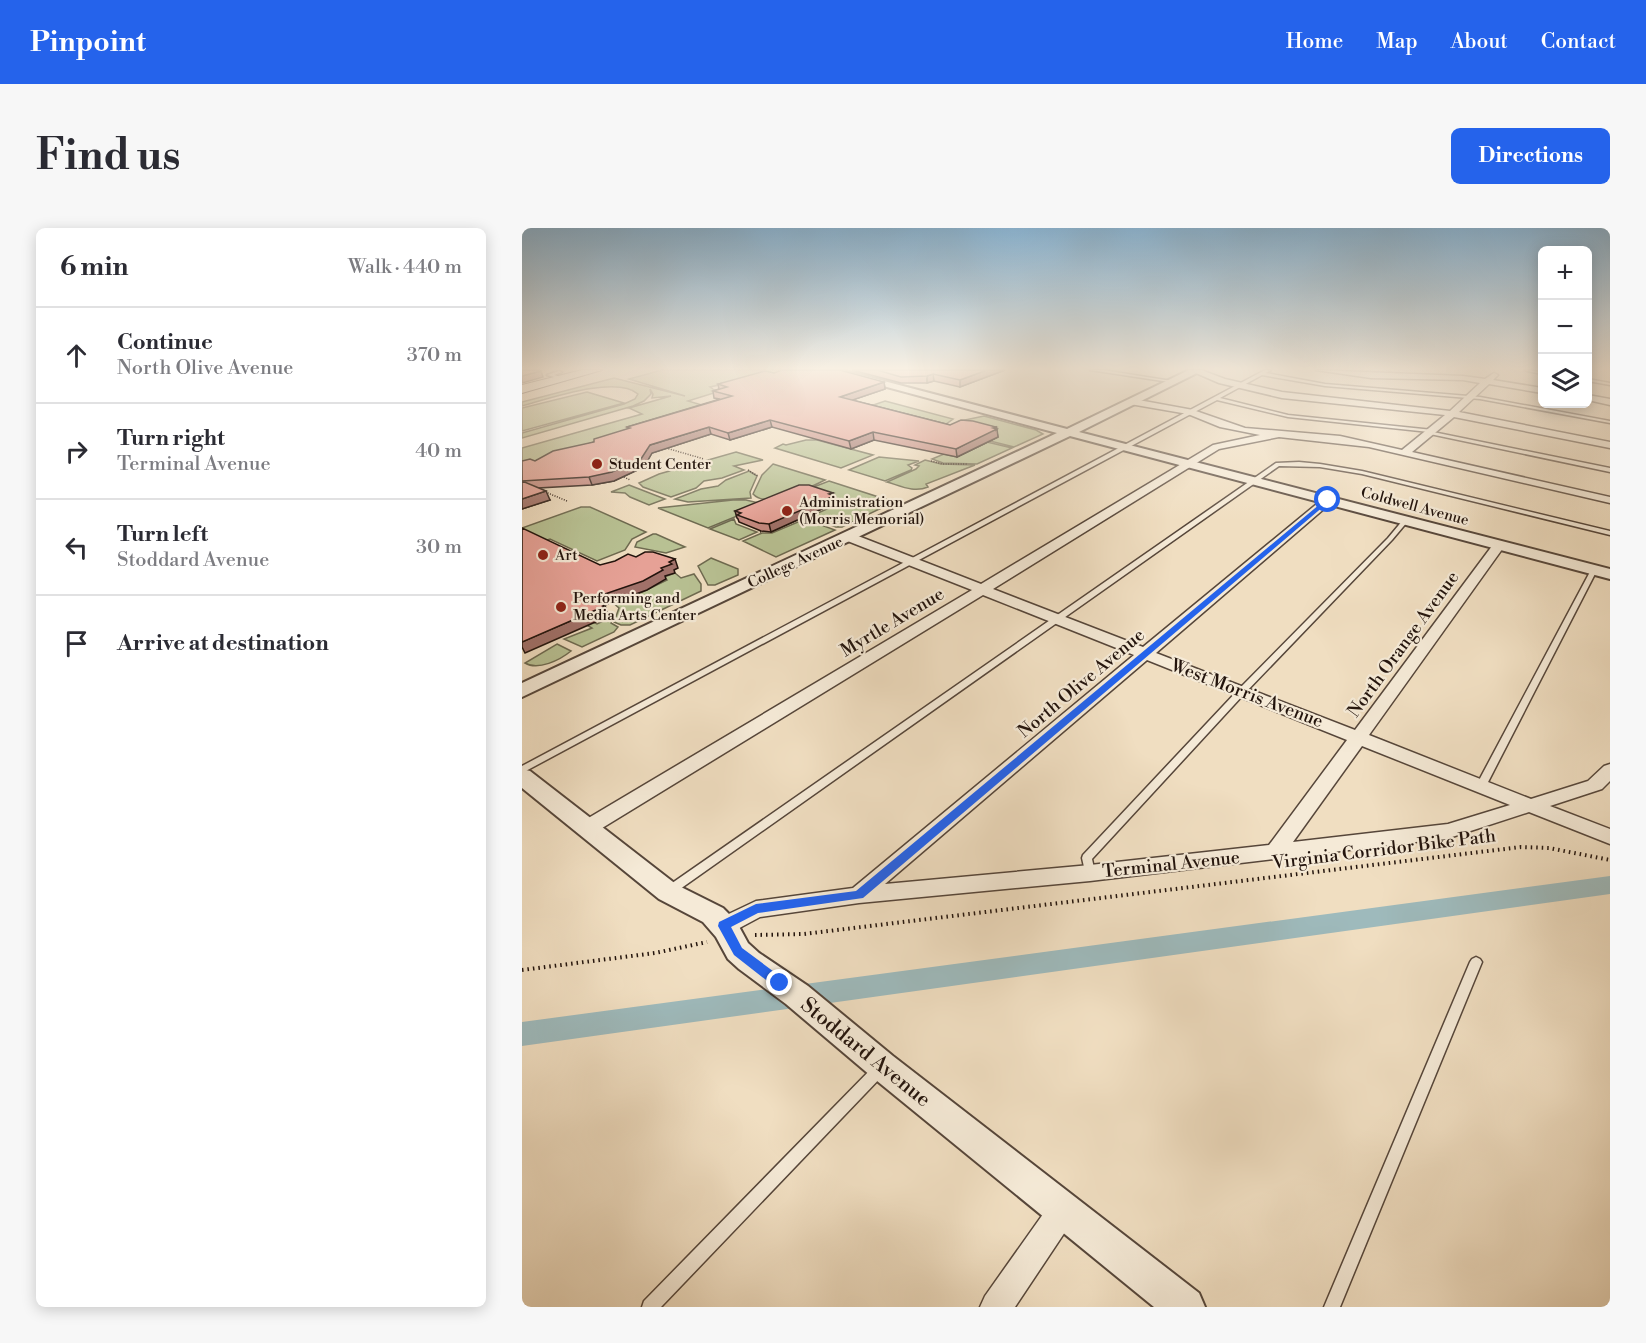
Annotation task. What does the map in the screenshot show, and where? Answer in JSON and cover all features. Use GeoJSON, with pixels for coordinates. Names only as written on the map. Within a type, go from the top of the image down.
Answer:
{"type":"FeatureCollection","features":[{"type":"Feature","properties":{"kind":"street","name":"Coldwell Avenue"},"geometry":{"type":"LineString","coordinates":[[1021,420],[1610,574]]}},
{"type":"Feature","properties":{"kind":"street","name":"College Avenue"},"geometry":{"type":"LineString","coordinates":[[522,691],[849,537],[1061,431],[1089,420]]}},
{"type":"Feature","properties":{"kind":"street"},"geometry":{"type":"LineString","coordinates":[[1211,420],[1222,425],[1275,435],[1340,439],[1610,500]]}},
{"type":"Feature","properties":{"kind":"street"},"geometry":{"type":"LineString","coordinates":[[1404,453],[1443,420]]}},
{"type":"Feature","properties":{"kind":"street"},"geometry":{"type":"LineString","coordinates":[[1483,420],[1610,445]]}},
{"type":"Feature","properties":{"kind":"street"},"geometry":{"type":"LineString","coordinates":[[1216,447],[1221,439],[1222,425]]}},
{"type":"Feature","properties":{"kind":"street","name":"Myrtle Avenue"},"geometry":{"type":"LineString","coordinates":[[587,828],[983,590],[1187,463],[1216,447],[1275,435]]}},
{"type":"Feature","properties":{"kind":"street","name":"North Olive Avenue"},"geometry":{"type":"LineString","coordinates":[[859,895],[1328,500]]}},
{"type":"Feature","properties":{"kind":"street","name":"West Morris Avenue"},"geometry":{"type":"LineString","coordinates":[[849,537],[1610,837]]}},
{"type":"Feature","properties":{"kind":"street","name":"North Orange Avenue"},"geometry":{"type":"LineString","coordinates":[[1274,852],[1499,545]]}},
{"type":"Feature","properties":{"kind":"street"},"geometry":{"type":"LineString","coordinates":[[522,681],[614,648]]}},
{"type":"Feature","properties":{"kind":"street","name":"Terminal Avenue"},"geometry":{"type":"LineString","coordinates":[[724,926],[756,909],[859,895],[1090,873],[1449,831],[1595,785],[1610,770]]}},
{"type":"Feature","properties":{"kind":"street","name":"Stoddard Avenue"},"geometry":{"type":"LineString","coordinates":[[522,776],[668,892],[704,909],[724,926],[738,951],[792,991],[882,1066],[1185,1307]]}},
{"type":"Feature","properties":{"kind":"street"},"geometry":{"type":"LineString","coordinates":[[996,1307],[1063,1210]]}},
{"type":"Feature","properties":{"kind":"lane"},"geometry":{"type":"LineString","coordinates":[[522,770],[914,562],[1174,420]]}},
{"type":"Feature","properties":{"kind":"lane"},"geometry":{"type":"LineString","coordinates":[[1327,420],[1431,432],[1610,470]]}},
{"type":"Feature","properties":{"kind":"lane"},"geometry":{"type":"LineString","coordinates":[[668,892],[1278,464],[1342,469],[1380,475],[1436,491],[1610,533]]}},
{"type":"Feature","properties":{"kind":"lane"},"geometry":{"type":"LineString","coordinates":[[1090,873],[1087,858],[1242,691],[1405,521]]}},
{"type":"Feature","properties":{"kind":"lane"},"geometry":{"type":"LineString","coordinates":[[1481,786],[1594,570]]}},
{"type":"Feature","properties":{"kind":"lane"},"geometry":{"type":"LineString","coordinates":[[1332,1307],[1476,962]]}},
{"type":"Feature","properties":{"kind":"lane"},"geometry":{"type":"LineString","coordinates":[[650,1307],[882,1066]]}},
{"type":"Feature","properties":{"kind":"path"},"geometry":{"type":"LineString","coordinates":[[659,445],[704,459]]}},
{"type":"Feature","properties":{"kind":"path"},"geometry":{"type":"LineString","coordinates":[[931,461],[943,464],[974,464]]}},
{"type":"Feature","properties":{"kind":"path"},"geometry":{"type":"LineString","coordinates":[[748,470],[758,476]]}},
{"type":"Feature","properties":{"kind":"path"},"geometry":{"type":"LineString","coordinates":[[624,477],[630,480]]}},
{"type":"Feature","properties":{"kind":"path"},"geometry":{"type":"LineString","coordinates":[[540,490],[567,501]]}},
{"type":"Feature","properties":{"kind":"path"},"geometry":{"type":"LineString","coordinates":[[802,519],[808,516]]}},
{"type":"Feature","properties":{"kind":"path"},"geometry":{"type":"LineString","coordinates":[[760,532],[766,530]]}},
{"type":"Feature","properties":{"kind":"path","name":"Virginia Corridor Bike Path"},"geometry":{"type":"LineString","coordinates":[[767,933],[816,933],[1521,847],[1549,848],[1610,860]]}},
{"type":"Feature","properties":{"kind":"path"},"geometry":{"type":"LineString","coordinates":[[522,969],[655,953],[701,943]]}},
{"type":"Feature","properties":{"kind":"green space"},"geometry":{"type":"Polygon","coordinates":[[[522,420],[561,420],[522,431],[522,420]]]}},
{"type":"Feature","properties":{"kind":"green space"},"geometry":{"type":"Polygon","coordinates":[[[566,420],[583,420],[522,438],[522,433],[566,420]]]}},
{"type":"Feature","properties":{"kind":"green space"},"geometry":{"type":"Polygon","coordinates":[[[620,420],[672,420],[522,466],[522,448],[620,420]]]}},
{"type":"Feature","properties":{"kind":"green space"},"geometry":{"type":"Polygon","coordinates":[[[881,420],[951,420],[942,427],[881,420]]]}},
{"type":"Feature","properties":{"kind":"green space"},"geometry":{"type":"Polygon","coordinates":[[[1000,420],[1043,434],[1014,447],[990,441],[997,437],[960,421],[1000,420]]]}},
{"type":"Feature","properties":{"kind":"green space"},"geometry":{"type":"Polygon","coordinates":[[[817,440],[873,455],[841,468],[775,448],[783,444],[817,440]]]}},
{"type":"Feature","properties":{"kind":"green space"},"geometry":{"type":"Polygon","coordinates":[[[987,442],[1012,448],[977,464],[943,463],[932,459],[944,454],[957,457],[987,442]]]}},
{"type":"Feature","properties":{"kind":"green space"},"geometry":{"type":"Polygon","coordinates":[[[736,452],[763,460],[734,466],[744,470],[722,478],[704,481],[696,488],[671,497],[643,487],[639,483],[659,474],[736,452]]]}},
{"type":"Feature","properties":{"kind":"green space"},"geometry":{"type":"Polygon","coordinates":[[[879,457],[919,461],[908,465],[912,468],[911,470],[885,481],[849,470],[879,457]]]}},
{"type":"Feature","properties":{"kind":"green space"},"geometry":{"type":"Polygon","coordinates":[[[925,460],[941,464],[975,465],[926,484],[928,487],[923,489],[908,488],[887,482],[916,469],[919,466],[915,465],[925,460]]]}},
{"type":"Feature","properties":{"kind":"green space"},"geometry":{"type":"Polygon","coordinates":[[[773,464],[825,480],[778,499],[760,498],[753,494],[762,475],[773,464]]]}},
{"type":"Feature","properties":{"kind":"green space"},"geometry":{"type":"Polygon","coordinates":[[[749,471],[757,476],[750,492],[751,498],[688,502],[675,499],[701,489],[718,486],[726,480],[749,471]]]}},
{"type":"Feature","properties":{"kind":"green space"},"geometry":{"type":"Polygon","coordinates":[[[829,481],[894,502],[842,527],[836,527],[809,517],[838,504],[834,502],[837,500],[806,490],[829,481]]]}},
{"type":"Feature","properties":{"kind":"green space"},"geometry":{"type":"Polygon","coordinates":[[[629,485],[665,499],[649,505],[625,493],[611,492],[629,485]]]}},
{"type":"Feature","properties":{"kind":"green space"},"geometry":{"type":"Polygon","coordinates":[[[733,500],[759,503],[759,507],[708,528],[658,508],[733,500]]]}},
{"type":"Feature","properties":{"kind":"green space"},"geometry":{"type":"Polygon","coordinates":[[[581,507],[590,507],[646,532],[632,539],[625,550],[597,561],[550,539],[538,543],[522,528],[581,507]]]}},
{"type":"Feature","properties":{"kind":"green space"},"geometry":{"type":"Polygon","coordinates":[[[734,519],[736,524],[757,532],[739,540],[710,529],[734,519]]]}},
{"type":"Feature","properties":{"kind":"green space"},"geometry":{"type":"Polygon","coordinates":[[[805,519],[835,530],[776,557],[743,541],[762,533],[772,533],[805,519]]]}},
{"type":"Feature","properties":{"kind":"green space"},"geometry":{"type":"Polygon","coordinates":[[[653,534],[685,547],[666,553],[635,547],[637,542],[653,534]]]}},
{"type":"Feature","properties":{"kind":"green space"},"geometry":{"type":"Polygon","coordinates":[[[711,558],[738,569],[738,575],[715,585],[708,585],[698,566],[711,558]]]}},
{"type":"Feature","properties":{"kind":"green space"},"geometry":{"type":"Polygon","coordinates":[[[675,573],[681,578],[694,574],[701,584],[701,591],[630,625],[614,622],[619,608],[612,602],[632,597],[667,580],[664,577],[675,573]]]}},
{"type":"Feature","properties":{"kind":"green space"},"geometry":{"type":"Polygon","coordinates":[[[612,617],[611,623],[618,627],[614,632],[582,647],[564,639],[592,628],[585,624],[591,621],[597,624],[612,617]]]}},
{"type":"Feature","properties":{"kind":"green space"},"geometry":{"type":"Polygon","coordinates":[[[557,644],[571,651],[555,661],[542,665],[525,663],[557,644]]]}},
{"type":"Feature","properties":{"kind":"building"},"geometry":{"type":"Polygon","coordinates":[[[650,420],[769,420],[728,433],[709,427],[650,445],[641,459],[612,472],[589,477],[522,481],[522,461],[530,459],[535,461],[553,451],[594,442],[594,439],[630,428],[627,427],[650,420]]]}},
{"type":"Feature","properties":{"kind":"building"},"geometry":{"type":"Polygon","coordinates":[[[771,420],[932,420],[950,425],[965,420],[997,429],[956,449],[873,432],[849,441],[771,420]]]}},
{"type":"Feature","properties":{"kind":"building"},"geometry":{"type":"Polygon","coordinates":[[[522,481],[546,491],[522,499],[522,481]]]}},
{"type":"Feature","properties":{"kind":"building","name":"Administration (Morris Memorial)"},"geometry":{"type":"Polygon","coordinates":[[[799,485],[809,485],[833,493],[829,494],[834,496],[769,524],[737,515],[741,513],[735,511],[799,485]]]}},
{"type":"Feature","properties":{"kind":"building"},"geometry":{"type":"Polygon","coordinates":[[[522,528],[600,565],[628,554],[636,557],[645,552],[653,552],[675,559],[669,562],[672,564],[661,568],[663,570],[643,581],[590,599],[605,606],[522,642],[522,528]]]}},
{"type":"Feature","properties":{"kind":"waterway"},"geometry":{"type":"LineString","coordinates":[[522,1034],[1610,885]]}},
{"type":"Feature","properties":{"kind":"place","name":"Student Center"},"geometry":{"type":"Point","coordinates":[597,464]}},
{"type":"Feature","properties":{"kind":"place","name":"Administration (Morris Memorial)"},"geometry":{"type":"Point","coordinates":[787,511]}},
{"type":"Feature","properties":{"kind":"place","name":"Art"},"geometry":{"type":"Point","coordinates":[543,555]}},
{"type":"Feature","properties":{"kind":"place","name":"Performing and Media Arts Center"},"geometry":{"type":"Point","coordinates":[561,607]}},
{"type":"Feature","properties":{"kind":"route"},"geometry":{"type":"LineString","coordinates":[[780,983],[738,951],[724,926],[756,909],[859,895],[1328,500]]}}]}
